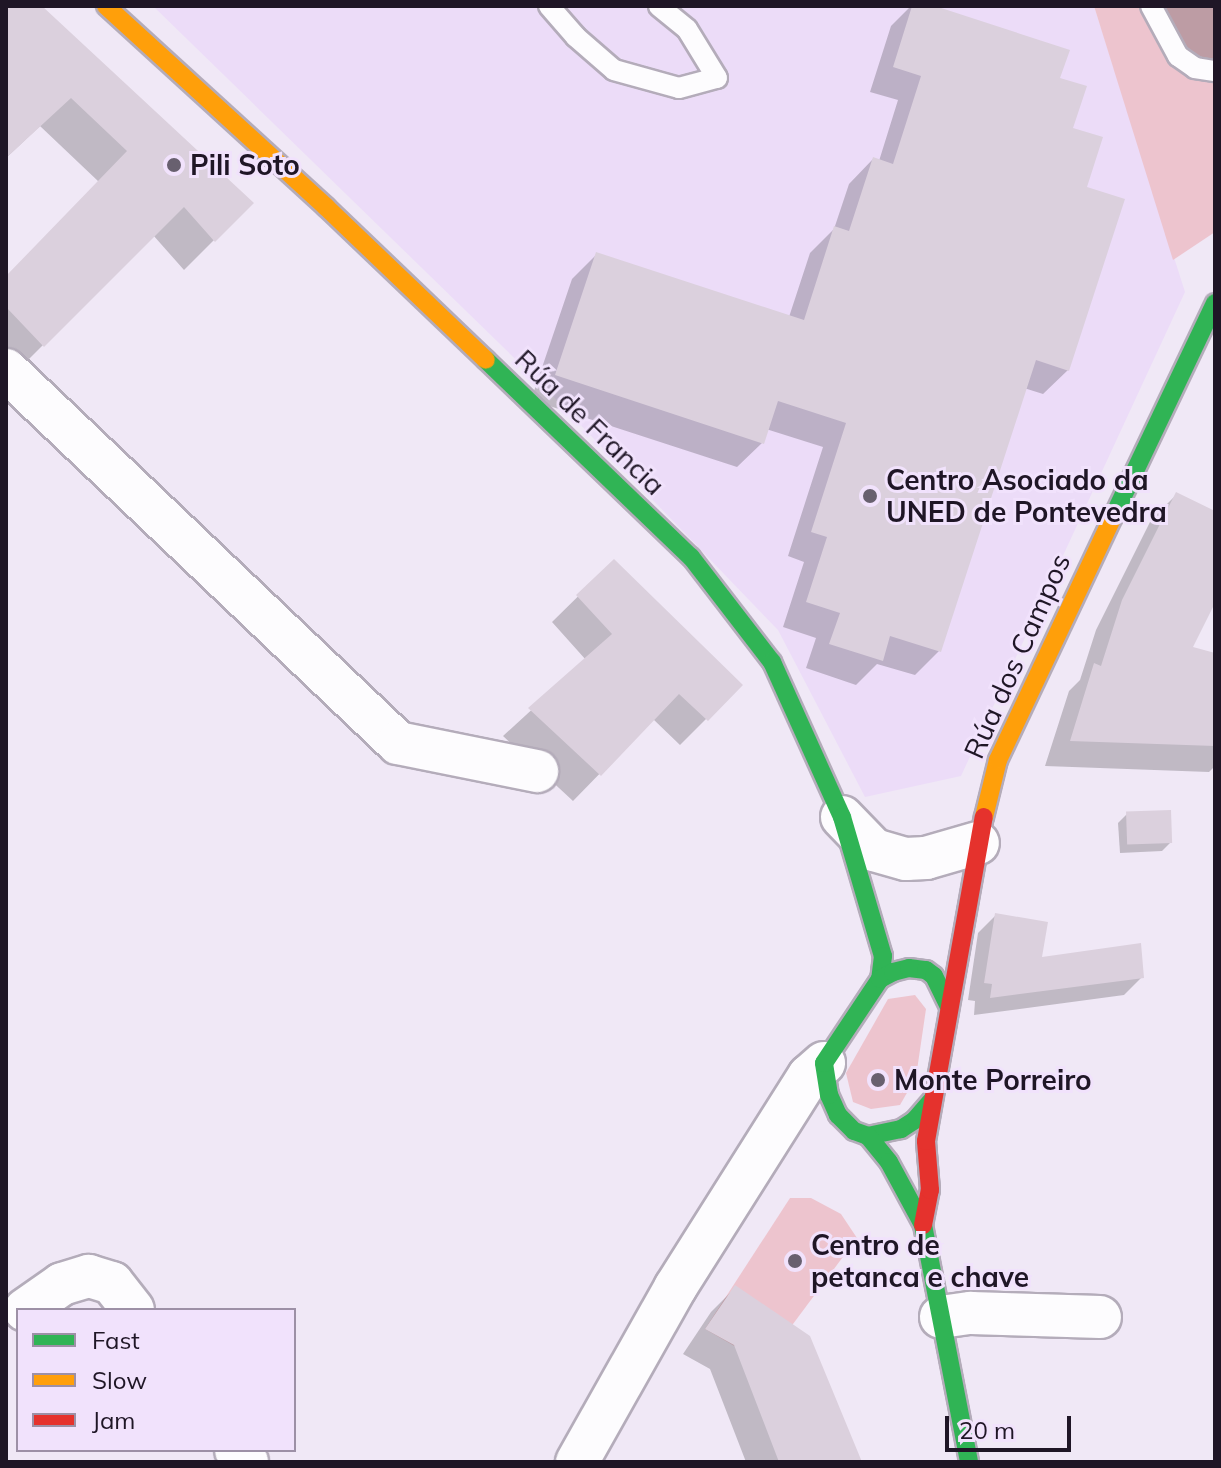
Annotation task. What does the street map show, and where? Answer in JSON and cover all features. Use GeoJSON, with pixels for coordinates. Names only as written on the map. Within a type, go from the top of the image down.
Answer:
{"type":"FeatureCollection","features":[{"type":"Feature","properties":{"kind":"street","name":"Rúa de Francia"},"geometry":{"type":"LineString","coordinates":[[106,6],[326,207],[691,557],[772,662],[842,817],[883,956],[880,979]]}},
{"type":"Feature","properties":{"kind":"street","name":"Rúa dos Campos"},"geometry":{"type":"LineString","coordinates":[[949,1007],[978,843],[998,760],[1215,303]]}},
{"type":"Feature","properties":{"kind":"street"},"geometry":{"type":"LineString","coordinates":[[6,370],[398,743],[537,771]]}},
{"type":"Feature","properties":{"kind":"street"},"geometry":{"type":"LineString","coordinates":[[842,817],[874,850],[906,859],[926,858],[978,843]]}},
{"type":"Feature","properties":{"kind":"street"},"geometry":{"type":"LineString","coordinates":[[577,1462],[675,1288],[809,1076],[824,1063],[880,979],[909,968],[926,970],[934,976],[949,1007],[926,1141],[930,1190],[923,1225]]}},
{"type":"Feature","properties":{"kind":"street"},"geometry":{"type":"LineString","coordinates":[[824,1063],[829,1095],[838,1115],[854,1131],[868,1136],[889,1162],[923,1225],[969,1462]]}},
{"type":"Feature","properties":{"kind":"street"},"geometry":{"type":"LineString","coordinates":[[868,1136],[901,1129],[915,1120],[933,1099]]}},
{"type":"Feature","properties":{"kind":"street"},"geometry":{"type":"LineString","coordinates":[[28,1308],[62,1284],[89,1276],[112,1283],[131,1308]]}},
{"type":"Feature","properties":{"kind":"street"},"geometry":{"type":"LineString","coordinates":[[941,1317],[971,1313],[1100,1317]]}},
{"type":"Feature","properties":{"kind":"lane"},"geometry":{"type":"LineString","coordinates":[[549,6],[576,37],[614,70],[679,88],[717,78],[687,29],[659,6]]}},
{"type":"Feature","properties":{"kind":"lane"},"geometry":{"type":"LineString","coordinates":[[1151,6],[1178,56],[1195,68],[1215,71]]}},
{"type":"Feature","properties":{"kind":"shaded area","name":"Centro Asociado da UNED de Pontevedra"},"geometry":{"type":"Polygon","coordinates":[[[153,6],[1094,6],[1185,292],[961,776],[865,797],[778,630],[544,387],[153,6]]]}},
{"type":"Feature","properties":{"kind":"shaded area"},"geometry":{"type":"Polygon","coordinates":[[[1094,6],[1215,6],[1215,232],[1173,260],[1094,6]]]}},
{"type":"Feature","properties":{"kind":"shaded area"},"geometry":{"type":"Polygon","coordinates":[[[915,995],[926,1009],[916,1077],[900,1105],[871,1109],[853,1102],[846,1073],[888,999],[915,995]]]}},
{"type":"Feature","properties":{"kind":"shaded area","name":"Centro de petanca e chave"},"geometry":{"type":"Polygon","coordinates":[[[790,1198],[811,1198],[841,1214],[857,1238],[764,1363],[705,1329],[790,1198]]]}},
{"type":"Feature","properties":{"kind":"building"},"geometry":{"type":"Polygon","coordinates":[[[6,6],[42,6],[254,203],[215,242],[184,207],[44,347],[6,307],[6,276],[127,151],[71,98],[6,158],[6,6]]]}},
{"type":"Feature","properties":{"kind":"building"},"geometry":{"type":"Polygon","coordinates":[[[912,6],[935,6],[1070,50],[1060,78],[1087,86],[1073,128],[1103,137],[1087,187],[1125,199],[1069,371],[1036,360],[941,652],[890,636],[883,661],[829,644],[840,613],[806,602],[827,537],[811,532],[846,423],[778,401],[764,444],[555,375],[596,252],[804,320],[834,226],[849,231],[873,157],[893,164],[921,76],[893,67],[912,6]]]}},
{"type":"Feature","properties":{"kind":"building"},"geometry":{"type":"Polygon","coordinates":[[[1176,492],[1215,511],[1215,603],[1193,647],[1215,653],[1215,746],[1070,741],[1094,663],[1101,666],[1122,600],[1176,492]]]}},
{"type":"Feature","properties":{"kind":"building"},"geometry":{"type":"Polygon","coordinates":[[[614,559],[743,685],[708,721],[679,694],[601,776],[528,708],[612,634],[576,595],[614,559]]]}},
{"type":"Feature","properties":{"kind":"building"},"geometry":{"type":"Polygon","coordinates":[[[1171,810],[1172,843],[1127,845],[1126,812],[1171,810]]]}},
{"type":"Feature","properties":{"kind":"building"},"geometry":{"type":"Polygon","coordinates":[[[995,913],[1048,922],[1042,957],[1141,943],[1144,978],[990,998],[992,984],[984,983],[995,913]]]}},
{"type":"Feature","properties":{"kind":"building"},"geometry":{"type":"Polygon","coordinates":[[[735,1285],[810,1336],[862,1462],[779,1462],[734,1345],[705,1329],[735,1285]]]}},
{"type":"Feature","properties":{"kind":"traffic: fast"},"geometry":{"type":"LineString","coordinates":[[1113,517],[1215,303]]}},
{"type":"Feature","properties":{"kind":"traffic: fast"},"geometry":{"type":"LineString","coordinates":[[486,360],[691,557],[772,662],[842,817],[883,956],[880,979]]}},
{"type":"Feature","properties":{"kind":"traffic: fast"},"geometry":{"type":"LineString","coordinates":[[933,1099],[915,1120],[901,1129],[868,1136],[854,1131],[838,1115],[829,1095],[824,1063],[880,979],[893,972],[909,968],[926,970],[934,976],[949,1007]]}},
{"type":"Feature","properties":{"kind":"traffic: fast"},"geometry":{"type":"LineString","coordinates":[[868,1136],[889,1162],[923,1225],[969,1462]]}},
{"type":"Feature","properties":{"kind":"traffic: slow"},"geometry":{"type":"LineString","coordinates":[[106,6],[326,207],[486,360]]}},
{"type":"Feature","properties":{"kind":"traffic: slow"},"geometry":{"type":"LineString","coordinates":[[984,817],[998,760],[1113,517]]}},
{"type":"Feature","properties":{"kind":"traffic: jam"},"geometry":{"type":"LineString","coordinates":[[923,1225],[930,1190],[926,1141],[984,817]]}},
{"type":"Feature","properties":{"kind":"place","name":"Pili Soto"},"geometry":{"type":"Point","coordinates":[174,165]}},
{"type":"Feature","properties":{"kind":"place","name":"Centro Asociado da UNED de Pontevedra"},"geometry":{"type":"Point","coordinates":[870,496]}},
{"type":"Feature","properties":{"kind":"place","name":"Monte Porreiro"},"geometry":{"type":"Point","coordinates":[878,1080]}},
{"type":"Feature","properties":{"kind":"place","name":"Centro de petanca e chave"},"geometry":{"type":"Point","coordinates":[795,1261]}}]}
